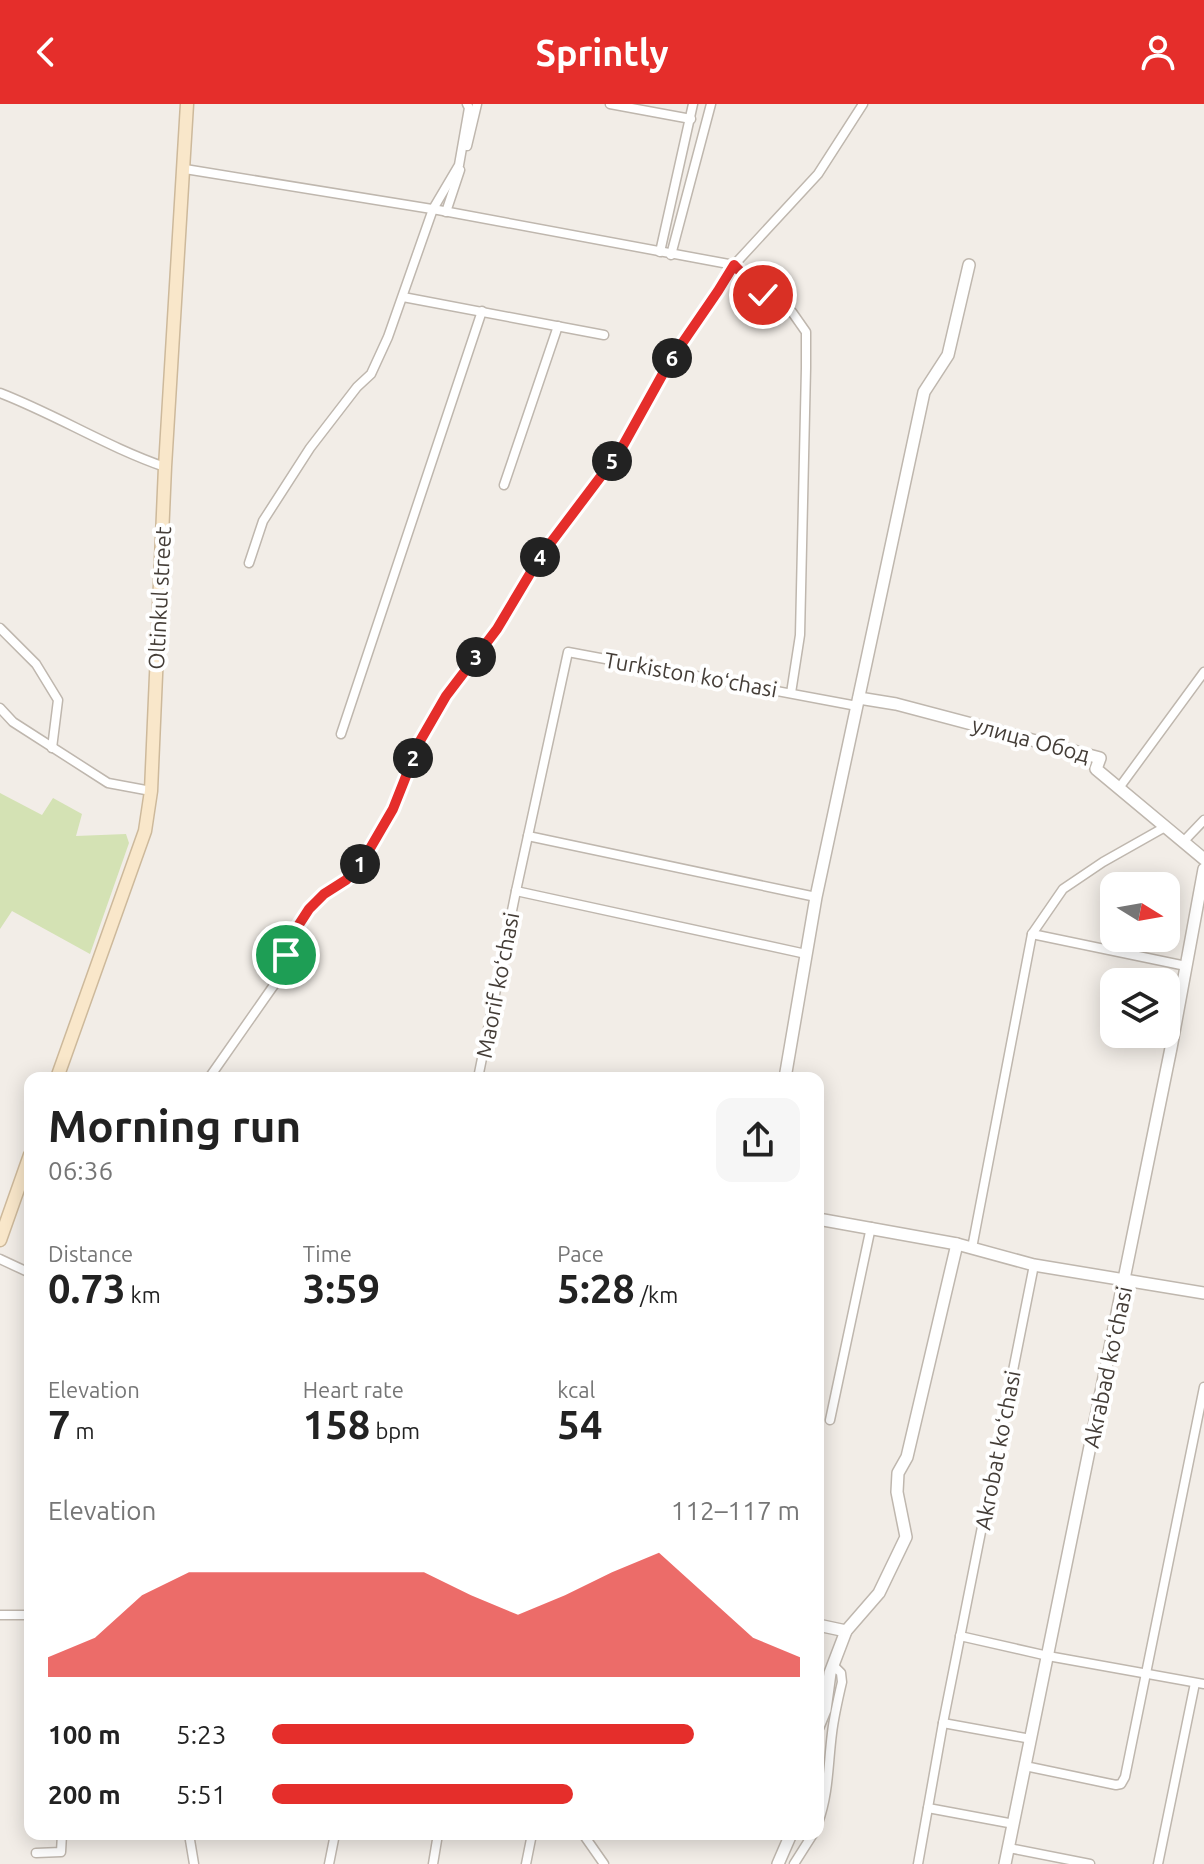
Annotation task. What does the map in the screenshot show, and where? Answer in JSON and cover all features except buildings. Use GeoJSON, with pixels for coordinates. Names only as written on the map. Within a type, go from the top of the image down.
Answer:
{"type":"FeatureCollection","features":[{"type":"Feature","properties":{"kind":"main road","name":"Oltinkul street"},"geometry":{"type":"LineString","coordinates":[[59,1072],[145,831],[151,791],[165,467],[187,104]]}},
{"type":"Feature","properties":{"kind":"main road"},"geometry":{"type":"LineString","coordinates":[[0,1240],[24,1172]]}},
{"type":"Feature","properties":{"kind":"street"},"geometry":{"type":"LineString","coordinates":[[249,563],[263,521],[310,448],[357,387],[371,374],[403,297],[433,209],[459,165],[469,108],[467,104]]}},
{"type":"Feature","properties":{"kind":"street"},"geometry":{"type":"LineString","coordinates":[[446,212],[476,118],[477,104]]}},
{"type":"Feature","properties":{"kind":"street"},"geometry":{"type":"LineString","coordinates":[[610,104],[691,119]]}},
{"type":"Feature","properties":{"kind":"street"},"geometry":{"type":"LineString","coordinates":[[660,252],[693,104]]}},
{"type":"Feature","properties":{"kind":"street"},"geometry":{"type":"LineString","coordinates":[[671,255],[711,104]]}},
{"type":"Feature","properties":{"kind":"street"},"geometry":{"type":"LineString","coordinates":[[213,1072],[274,985],[298,926],[309,909],[361,864],[393,809],[420,741],[446,696],[497,629],[540,557],[620,451],[670,361],[734,265],[818,174],[863,104]]}},
{"type":"Feature","properties":{"kind":"street"},"geometry":{"type":"LineString","coordinates":[[185,169],[433,209],[734,265]]}},
{"type":"Feature","properties":{"kind":"street","name":"Turkiston koʻchasi"},"geometry":{"type":"LineString","coordinates":[[516,891],[568,652],[791,693],[800,635],[806,332],[792,312],[763,295],[734,265]]}},
{"type":"Feature","properties":{"kind":"street"},"geometry":{"type":"LineString","coordinates":[[786,1072],[816,897],[924,392],[948,355],[969,265]]}},
{"type":"Feature","properties":{"kind":"street"},"geometry":{"type":"LineString","coordinates":[[403,297],[604,335]]}},
{"type":"Feature","properties":{"kind":"street"},"geometry":{"type":"LineString","coordinates":[[341,734],[482,311]]}},
{"type":"Feature","properties":{"kind":"street"},"geometry":{"type":"LineString","coordinates":[[504,485],[558,326]]}},
{"type":"Feature","properties":{"kind":"street"},"geometry":{"type":"LineString","coordinates":[[0,393],[63,419],[119,450],[165,467]]}},
{"type":"Feature","properties":{"kind":"street"},"geometry":{"type":"LineString","coordinates":[[0,628],[36,664],[58,700],[52,748]]}},
{"type":"Feature","properties":{"kind":"street"},"geometry":{"type":"LineString","coordinates":[[1119,788],[1204,672]]}},
{"type":"Feature","properties":{"kind":"street"},"geometry":{"type":"LineString","coordinates":[[791,693],[858,702]]}},
{"type":"Feature","properties":{"kind":"street","name":"улица Обод"},"geometry":{"type":"LineString","coordinates":[[858,702],[911,708],[1100,758],[1096,769],[1204,859]]}},
{"type":"Feature","properties":{"kind":"street"},"geometry":{"type":"LineString","coordinates":[[0,708],[13,722],[108,783],[151,791]]}},
{"type":"Feature","properties":{"kind":"street"},"geometry":{"type":"LineString","coordinates":[[1183,842],[1204,820]]}},
{"type":"Feature","properties":{"kind":"street"},"geometry":{"type":"LineString","coordinates":[[972,1248],[1032,934],[1063,889],[1165,827]]}},
{"type":"Feature","properties":{"kind":"street"},"geometry":{"type":"LineString","coordinates":[[528,836],[816,897]]}},
{"type":"Feature","properties":{"kind":"street","name":"Akrabad koʻchasi"},"geometry":{"type":"LineString","coordinates":[[1005,1864],[1204,869]]}},
{"type":"Feature","properties":{"kind":"street"},"geometry":{"type":"LineString","coordinates":[[516,891],[806,954]]}},
{"type":"Feature","properties":{"kind":"street","name":"Maorif koʻchasi"},"geometry":{"type":"LineString","coordinates":[[479,1072],[516,891]]}},
{"type":"Feature","properties":{"kind":"street"},"geometry":{"type":"LineString","coordinates":[[1032,934],[1186,966]]}},
{"type":"Feature","properties":{"kind":"street"},"geometry":{"type":"LineString","coordinates":[[824,1220],[957,1244],[1034,1265],[1204,1293]]}},
{"type":"Feature","properties":{"kind":"street"},"geometry":{"type":"LineString","coordinates":[[830,1420],[871,1227]]}},
{"type":"Feature","properties":{"kind":"street"},"geometry":{"type":"LineString","coordinates":[[824,1712],[833,1665],[846,1631],[879,1593],[906,1537],[897,1492],[898,1473],[907,1457],[957,1244]]}},
{"type":"Feature","properties":{"kind":"street"},"geometry":{"type":"LineString","coordinates":[[0,1259],[24,1270]]}},
{"type":"Feature","properties":{"kind":"street","name":"Akrobat koʻchasi"},"geometry":{"type":"LineString","coordinates":[[918,1864],[1034,1265]]}},
{"type":"Feature","properties":{"kind":"street"},"geometry":{"type":"LineString","coordinates":[[1025,1766],[1121,1784],[1125,1777],[1204,1387]]}},
{"type":"Feature","properties":{"kind":"street"},"geometry":{"type":"LineString","coordinates":[[0,1615],[24,1615]]}},
{"type":"Feature","properties":{"kind":"street"},"geometry":{"type":"LineString","coordinates":[[824,1626],[846,1631]]}},
{"type":"Feature","properties":{"kind":"street"},"geometry":{"type":"LineString","coordinates":[[960,1636],[1048,1656],[1200,1683],[1158,1864]]}},
{"type":"Feature","properties":{"kind":"street"},"geometry":{"type":"LineString","coordinates":[[824,1804],[832,1756],[831,1736],[842,1682],[841,1673],[833,1665]]}},
{"type":"Feature","properties":{"kind":"street"},"geometry":{"type":"LineString","coordinates":[[943,1723],[1031,1739]]}},
{"type":"Feature","properties":{"kind":"street"},"geometry":{"type":"LineString","coordinates":[[928,1808],[1014,1824]]}},
{"type":"Feature","properties":{"kind":"street"},"geometry":{"type":"LineString","coordinates":[[36,1853],[61,1852],[62,1840]]}},
{"type":"Feature","properties":{"kind":"street"},"geometry":{"type":"LineString","coordinates":[[190,1840],[194,1864]]}},
{"type":"Feature","properties":{"kind":"street"},"geometry":{"type":"LineString","coordinates":[[329,1864],[334,1840]]}},
{"type":"Feature","properties":{"kind":"street"},"geometry":{"type":"LineString","coordinates":[[433,1864],[437,1840]]}},
{"type":"Feature","properties":{"kind":"street"},"geometry":{"type":"LineString","coordinates":[[526,1864],[531,1840]]}},
{"type":"Feature","properties":{"kind":"street"},"geometry":{"type":"LineString","coordinates":[[587,1840],[604,1864]]}},
{"type":"Feature","properties":{"kind":"street"},"geometry":{"type":"LineString","coordinates":[[778,1864],[788,1840]]}},
{"type":"Feature","properties":{"kind":"street"},"geometry":{"type":"LineString","coordinates":[[794,1864],[809,1840]]}},
{"type":"Feature","properties":{"kind":"street"},"geometry":{"type":"LineString","coordinates":[[1009,1848],[1090,1864]]}},
{"type":"Feature","properties":{"kind":"green space"},"geometry":{"type":"Polygon","coordinates":[[[0,793],[42,815],[53,798],[82,814],[76,836],[126,834],[129,843],[90,954],[12,911],[0,929],[0,793]]]}},
{"type":"Feature","properties":{"kind":"route"},"geometry":{"type":"LineString","coordinates":[[286,955],[309,909],[361,864],[393,809],[420,741],[446,696],[497,629],[540,557],[620,451],[670,361],[734,265],[763,295]]}}]}
